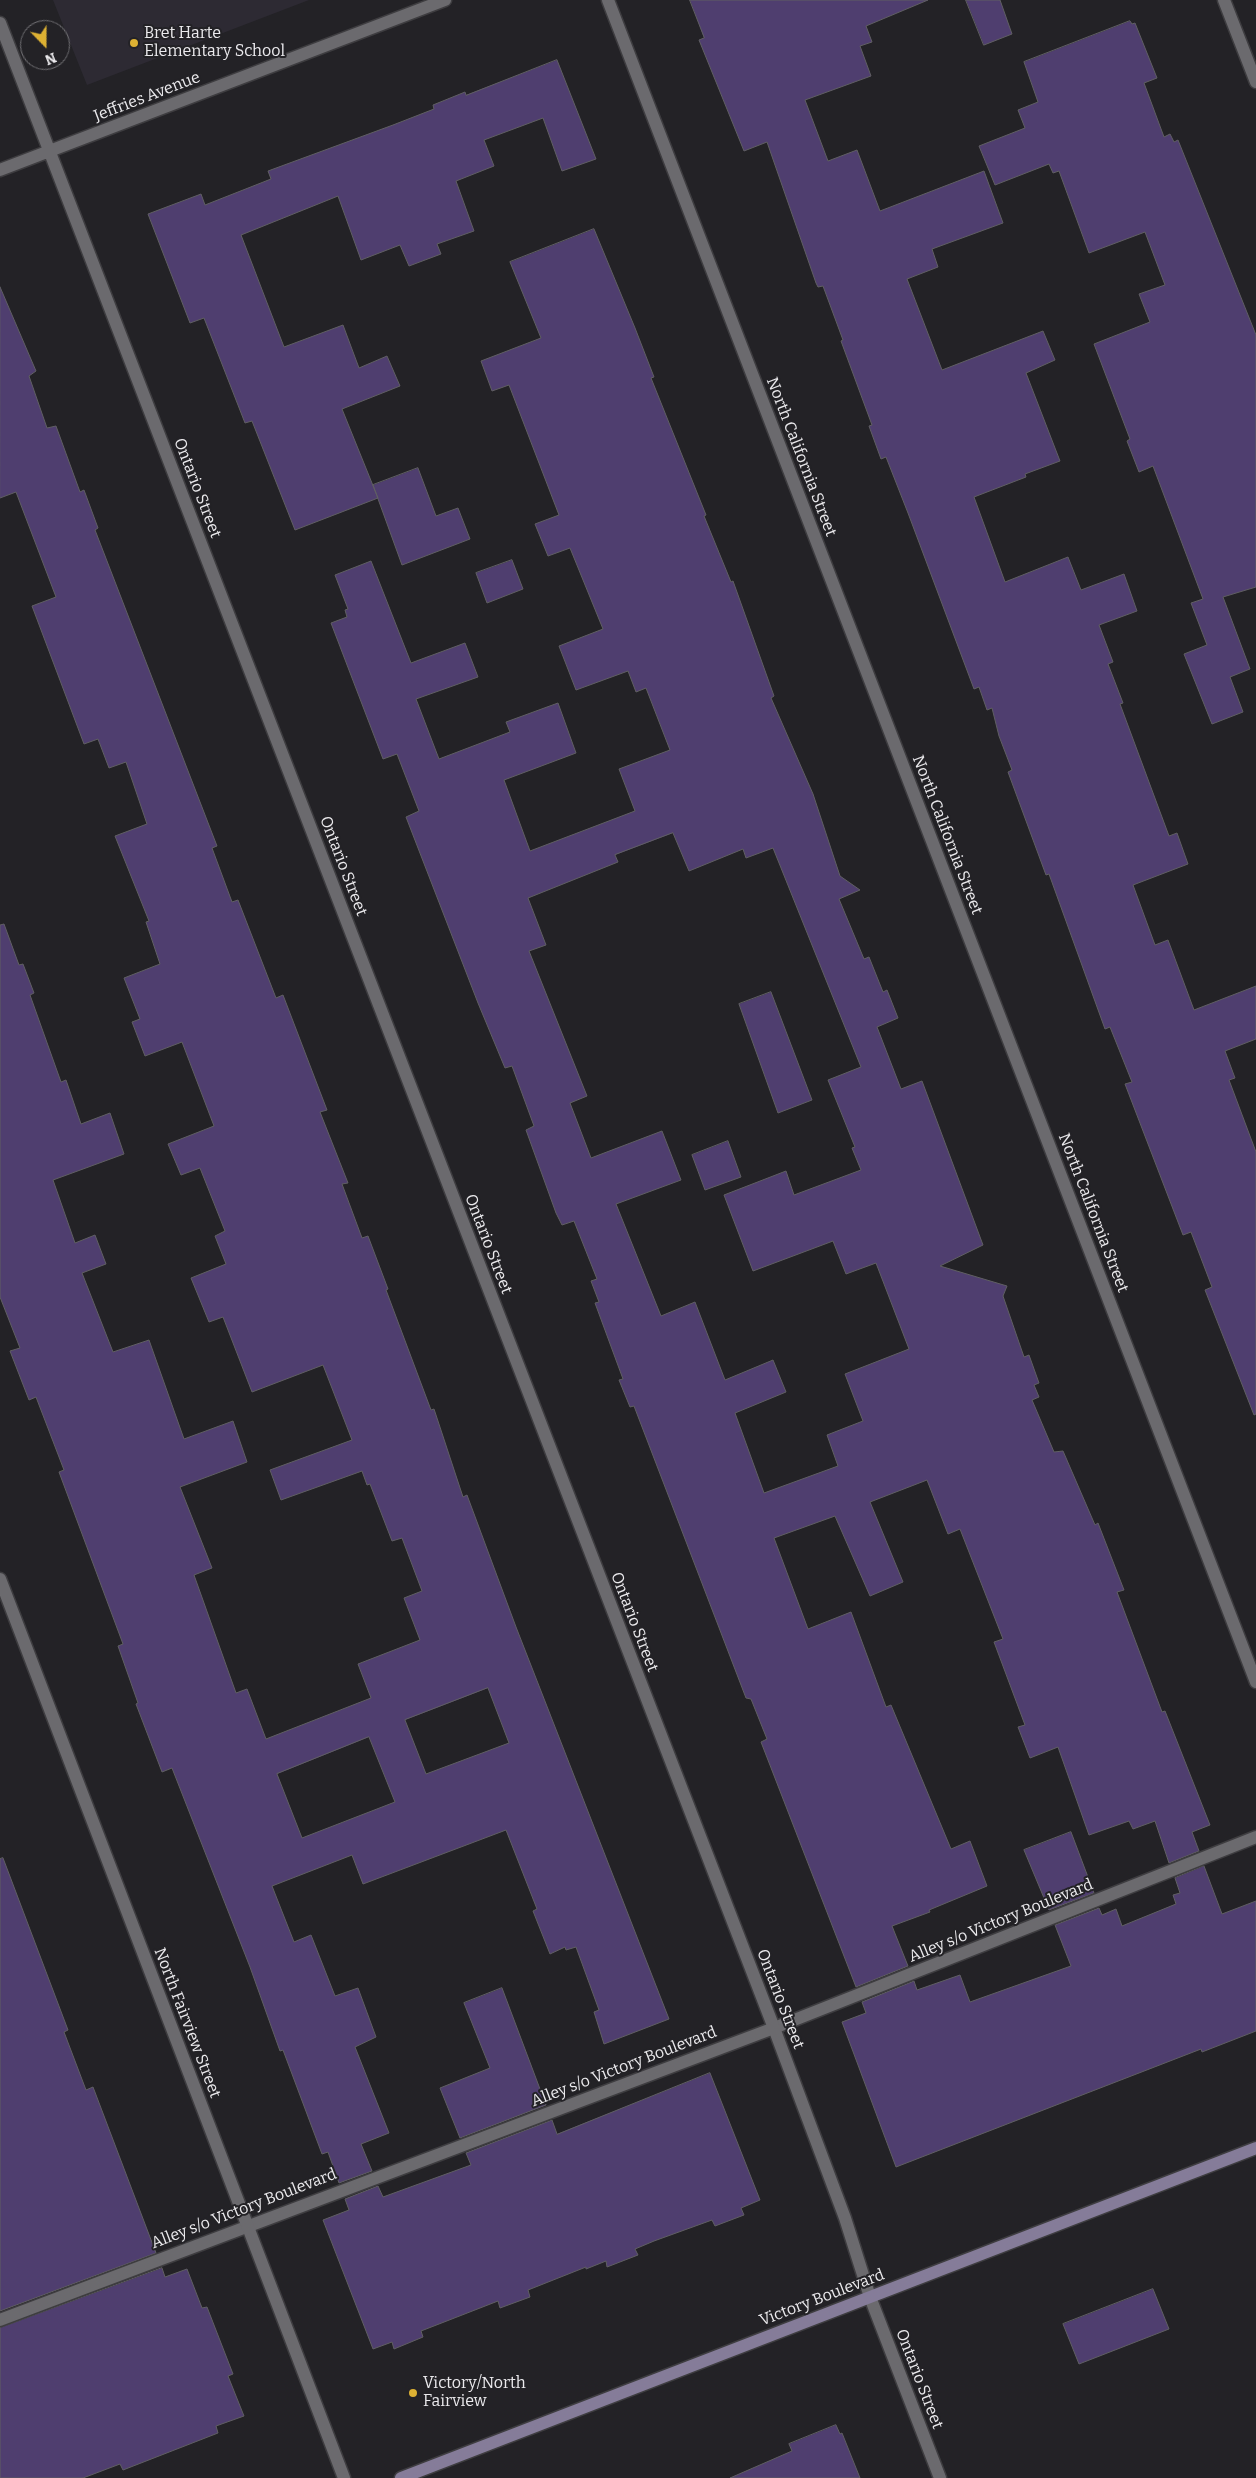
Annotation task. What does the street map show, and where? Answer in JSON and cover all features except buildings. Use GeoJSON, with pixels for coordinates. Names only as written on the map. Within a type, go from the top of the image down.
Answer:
{"type":"FeatureCollection","features":[{"type":"Feature","properties":{"kind":"main road","name":"Victory Boulevard"},"geometry":{"type":"LineString","coordinates":[[400,2478],[1256,2148]]}},
{"type":"Feature","properties":{"kind":"street","name":"Jeffries Avenue"},"geometry":{"type":"LineString","coordinates":[[0,170],[445,0]]}},
{"type":"Feature","properties":{"kind":"street","name":"North California Street"},"geometry":{"type":"LineString","coordinates":[[608,0],[1256,1682]]}},
{"type":"Feature","properties":{"kind":"street"},"geometry":{"type":"LineString","coordinates":[[1224,0],[1256,82]]}},
{"type":"Feature","properties":{"kind":"street","name":"Ontario Street"},"geometry":{"type":"LineString","coordinates":[[0,23],[774,2028],[845,2218],[870,2297],[940,2478]]}},
{"type":"Feature","properties":{"kind":"street","name":"North Fairview Street"},"geometry":{"type":"LineString","coordinates":[[0,1579],[344,2478]]}},
{"type":"Feature","properties":{"kind":"street","name":"Alley s/o Victory Boulevard"},"geometry":{"type":"LineString","coordinates":[[0,2320],[247,2225],[774,2028],[1256,1838]]}},
{"type":"Feature","properties":{"kind":"shaded area","name":"Bret Harte Elementary School"},"geometry":{"type":"Polygon","coordinates":[[[53,0],[309,0],[87,85],[70,42],[70,20],[61,20],[53,0]]]}},
{"type":"Feature","properties":{"kind":"place","name":"Bret Harte Elementary School"},"geometry":{"type":"Point","coordinates":[134,43]}},
{"type":"Feature","properties":{"kind":"place","name":"Victory/North Fairview"},"geometry":{"type":"Point","coordinates":[413,2393]}}]}
